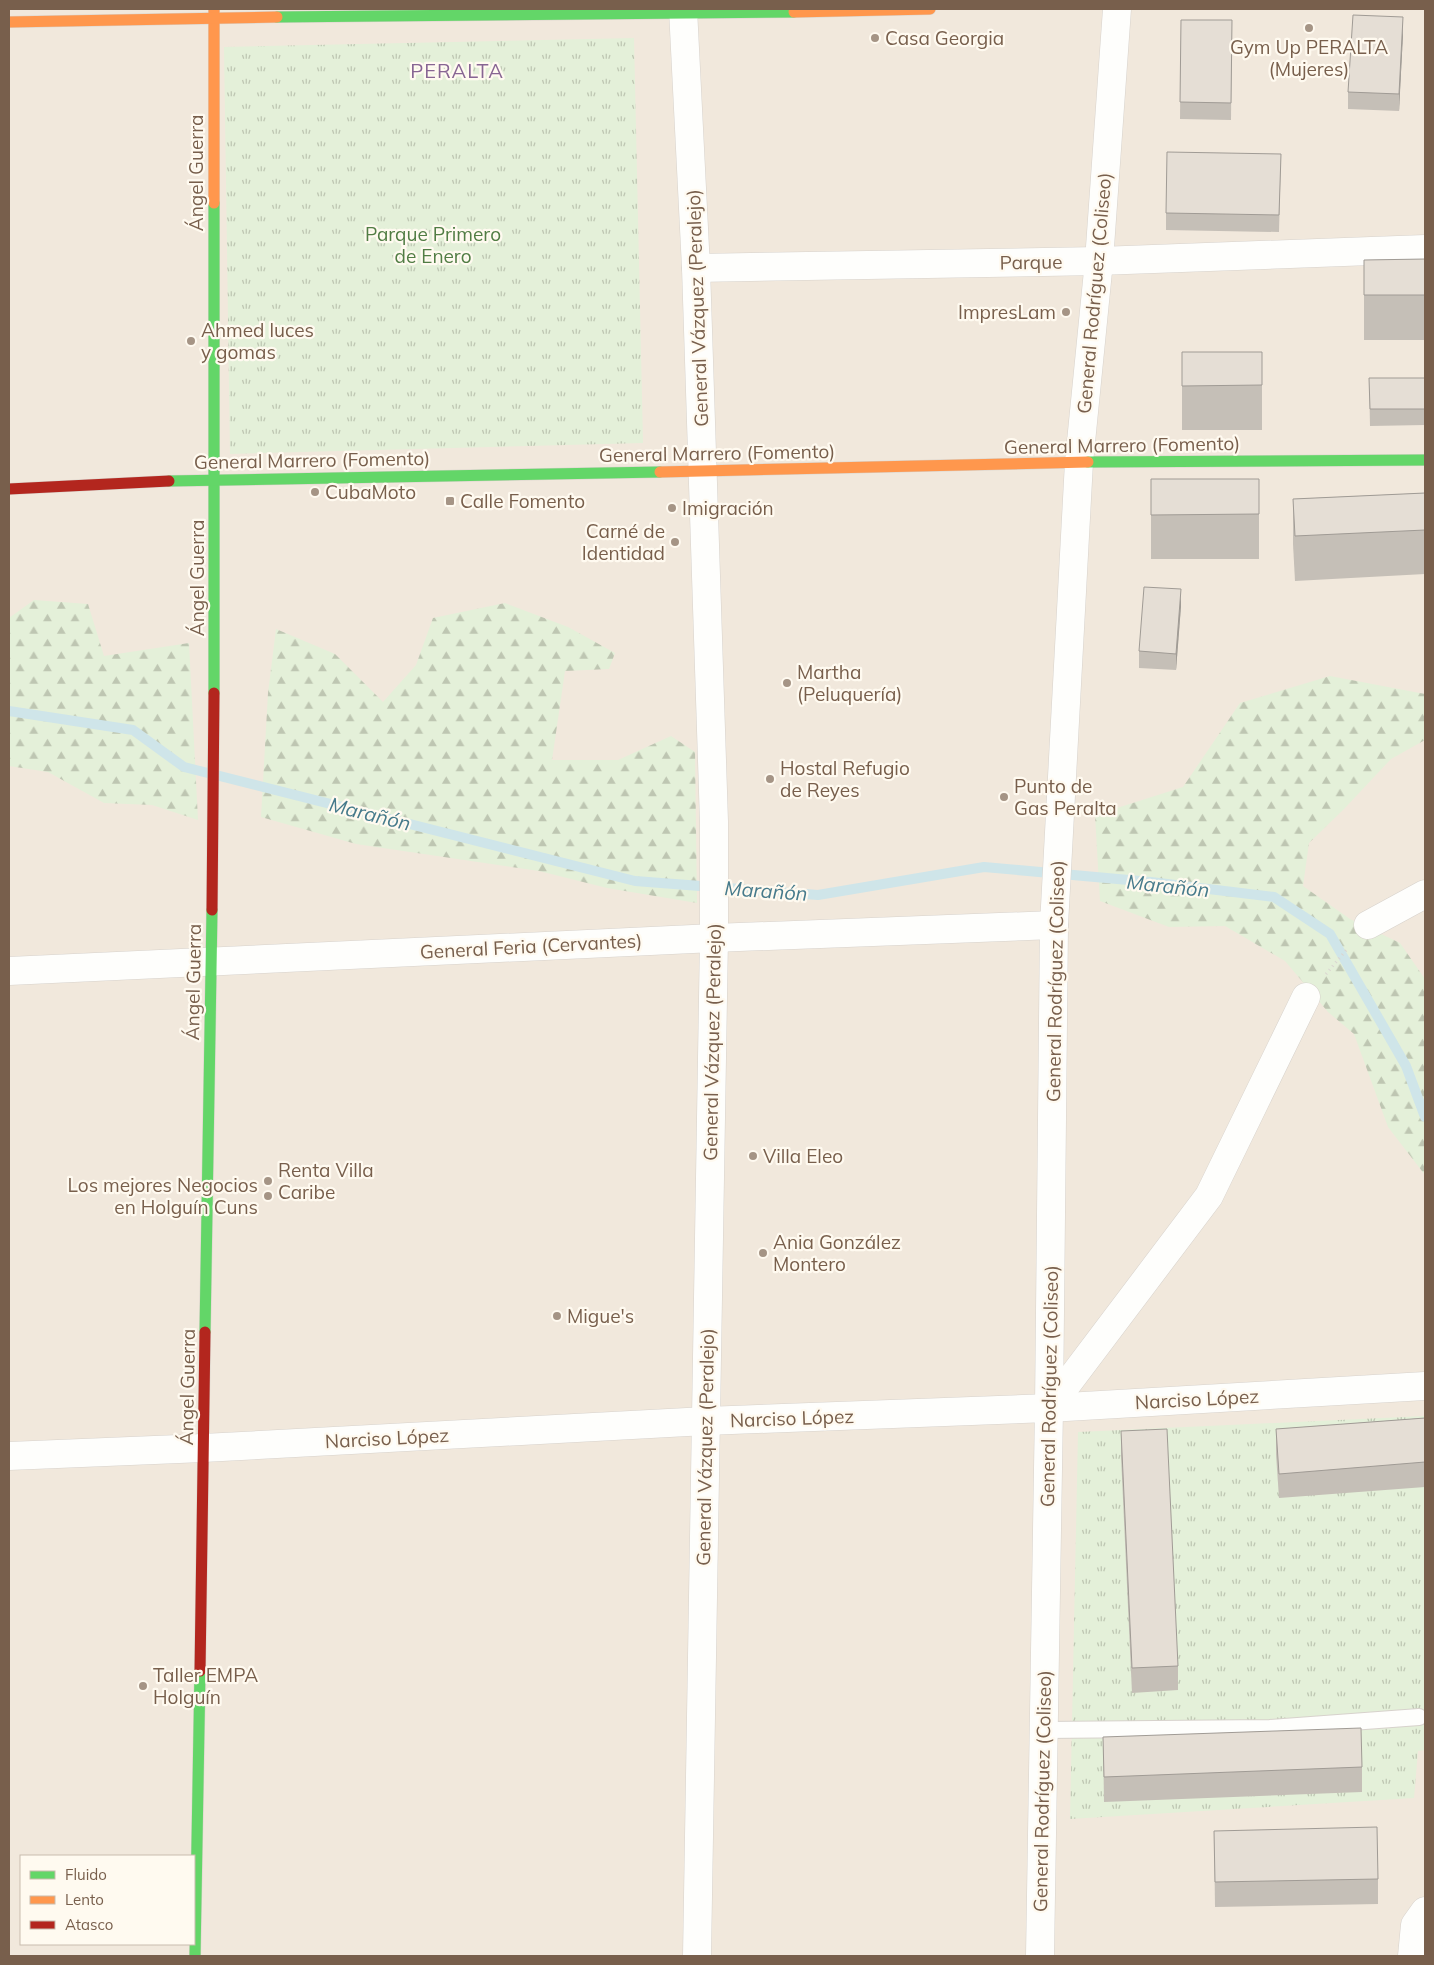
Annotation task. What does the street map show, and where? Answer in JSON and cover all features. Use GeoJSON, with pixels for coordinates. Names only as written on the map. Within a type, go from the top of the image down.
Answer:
{"type":"FeatureCollection","features":[{"type":"Feature","properties":{"kind":"street"},"geometry":{"type":"LineString","coordinates":[[9,22],[214,13],[684,12],[930,9]]}},
{"type":"Feature","properties":{"kind":"street","name":"General Rodríguez (Coliseo)"},"geometry":{"type":"LineString","coordinates":[[1040,1956],[1049,1408],[1054,925],[1079,462],[1099,261],[1117,9]]}},
{"type":"Feature","properties":{"kind":"street","name":"General Vázquez (Peralejo)"},"geometry":{"type":"LineString","coordinates":[[684,12],[696,268],[714,822],[714,938],[697,1956]]}},
{"type":"Feature","properties":{"kind":"street","name":"Ángel Guerra"},"geometry":{"type":"LineString","coordinates":[[195,1956],[214,798],[214,13]]}},
{"type":"Feature","properties":{"kind":"street","name":"Parque"},"geometry":{"type":"LineString","coordinates":[[696,268],[1099,261],[1425,249]]}},
{"type":"Feature","properties":{"kind":"street","name":"General Marrero (Fomento)"},"geometry":{"type":"LineString","coordinates":[[9,489],[214,478],[702,471],[1079,462],[1425,460]]}},
{"type":"Feature","properties":{"kind":"street"},"geometry":{"type":"LineString","coordinates":[[1368,925],[1425,894]]}},
{"type":"Feature","properties":{"kind":"street","name":"General Feria (Cervantes)"},"geometry":{"type":"LineString","coordinates":[[9,971],[714,938],[1054,925]]}},
{"type":"Feature","properties":{"kind":"street"},"geometry":{"type":"LineString","coordinates":[[1049,1408],[1208,1196],[1306,997]]}},
{"type":"Feature","properties":{"kind":"street","name":"Narciso López"},"geometry":{"type":"LineString","coordinates":[[9,1456],[204,1448],[706,1421],[1049,1408],[1425,1386]]}},
{"type":"Feature","properties":{"kind":"street"},"geometry":{"type":"LineString","coordinates":[[1412,1956],[1415,1925],[1425,1911]]}},
{"type":"Feature","properties":{"kind":"lane"},"geometry":{"type":"LineString","coordinates":[[1043,1730],[1270,1728],[1420,1717]]}},
{"type":"Feature","properties":{"kind":"path"},"geometry":{"type":"LineString","coordinates":[[1306,997],[1368,925]]}},
{"type":"Feature","properties":{"kind":"shaded area"},"geometry":{"type":"Polygon","coordinates":[[[9,9],[1425,9],[1425,1956],[9,1956],[9,9]]]}},
{"type":"Feature","properties":{"kind":"green space","name":"Parque Primero de Enero"},"geometry":{"type":"Polygon","coordinates":[[[634,38],[643,443],[230,454],[224,47],[634,38]]]}},
{"type":"Feature","properties":{"kind":"green space"},"geometry":{"type":"Polygon","coordinates":[[[34,600],[88,604],[104,656],[189,643],[198,820],[152,805],[104,803],[48,772],[9,766],[9,618],[34,600]]]}},
{"type":"Feature","properties":{"kind":"green space"},"geometry":{"type":"Polygon","coordinates":[[[505,603],[568,627],[615,653],[609,669],[565,671],[552,760],[618,760],[671,736],[695,752],[697,903],[607,888],[539,871],[356,844],[261,817],[268,693],[276,629],[335,654],[383,702],[416,665],[433,618],[505,603]]]}},
{"type":"Feature","properties":{"kind":"green space"},"geometry":{"type":"Polygon","coordinates":[[[1330,676],[1425,694],[1425,740],[1391,759],[1309,843],[1303,886],[1350,919],[1400,943],[1425,979],[1425,1175],[1388,1127],[1354,1034],[1328,1012],[1285,961],[1225,926],[1169,927],[1100,901],[1095,815],[1183,787],[1240,703],[1330,676]]]}},
{"type":"Feature","properties":{"kind":"green space"},"geometry":{"type":"Polygon","coordinates":[[[1425,1416],[1425,1750],[1418,1751],[1414,1798],[1070,1819],[1078,1432],[1425,1416]]]}},
{"type":"Feature","properties":{"kind":"building"},"geometry":{"type":"Polygon","coordinates":[[[1353,15],[1403,17],[1399,94],[1348,92],[1353,15]]]}},
{"type":"Feature","properties":{"kind":"building"},"geometry":{"type":"Polygon","coordinates":[[[1181,20],[1232,20],[1231,103],[1180,102],[1181,20]]]}},
{"type":"Feature","properties":{"kind":"building"},"geometry":{"type":"Polygon","coordinates":[[[1167,152],[1281,154],[1279,215],[1166,213],[1167,152]]]}},
{"type":"Feature","properties":{"kind":"building"},"geometry":{"type":"Polygon","coordinates":[[[1425,259],[1425,295],[1364,295],[1364,260],[1425,259]]]}},
{"type":"Feature","properties":{"kind":"building"},"geometry":{"type":"Polygon","coordinates":[[[1182,352],[1262,352],[1262,385],[1182,386],[1182,352]]]}},
{"type":"Feature","properties":{"kind":"building"},"geometry":{"type":"Polygon","coordinates":[[[1369,378],[1425,378],[1425,409],[1370,409],[1369,378]]]}},
{"type":"Feature","properties":{"kind":"building"},"geometry":{"type":"Polygon","coordinates":[[[1151,479],[1259,479],[1259,514],[1151,515],[1151,479]]]}},
{"type":"Feature","properties":{"kind":"building"},"geometry":{"type":"Polygon","coordinates":[[[1425,493],[1425,530],[1295,536],[1293,499],[1425,493]]]}},
{"type":"Feature","properties":{"kind":"building"},"geometry":{"type":"Polygon","coordinates":[[[1144,587],[1181,589],[1176,654],[1139,651],[1144,587]]]}},
{"type":"Feature","properties":{"kind":"building"},"geometry":{"type":"Polygon","coordinates":[[[1425,1418],[1425,1462],[1279,1474],[1276,1429],[1425,1418]]]}},
{"type":"Feature","properties":{"kind":"building"},"geometry":{"type":"Polygon","coordinates":[[[1167,1429],[1178,1666],[1132,1668],[1121,1431],[1167,1429]]]}},
{"type":"Feature","properties":{"kind":"building"},"geometry":{"type":"Polygon","coordinates":[[[1361,1728],[1362,1767],[1104,1777],[1103,1737],[1361,1728]]]}},
{"type":"Feature","properties":{"kind":"building"},"geometry":{"type":"Polygon","coordinates":[[[1377,1827],[1378,1879],[1215,1882],[1214,1831],[1377,1827]]]}},
{"type":"Feature","properties":{"kind":"waterway","name":"Marañón"},"geometry":{"type":"LineString","coordinates":[[9,711],[133,730],[184,767],[635,881],[818,895],[984,867],[1151,882],[1274,897],[1330,934],[1406,1066],[1425,1117]]}},
{"type":"Feature","properties":{"kind":"traffic: fast"},"geometry":{"type":"LineString","coordinates":[[277,17],[794,12]]}},
{"type":"Feature","properties":{"kind":"traffic: fast"},"geometry":{"type":"LineString","coordinates":[[214,203],[214,693]]}},
{"type":"Feature","properties":{"kind":"traffic: fast"},"geometry":{"type":"LineString","coordinates":[[1088,462],[1425,460]]}},
{"type":"Feature","properties":{"kind":"traffic: fast"},"geometry":{"type":"LineString","coordinates":[[169,481],[660,472]]}},
{"type":"Feature","properties":{"kind":"traffic: fast"},"geometry":{"type":"LineString","coordinates":[[205,1332],[212,910]]}},
{"type":"Feature","properties":{"kind":"traffic: fast"},"geometry":{"type":"LineString","coordinates":[[195,1956],[200,1671]]}},
{"type":"Feature","properties":{"kind":"traffic: slow"},"geometry":{"type":"LineString","coordinates":[[214,9],[214,203]]}},
{"type":"Feature","properties":{"kind":"traffic: slow"},"geometry":{"type":"LineString","coordinates":[[794,12],[930,9]]}},
{"type":"Feature","properties":{"kind":"traffic: slow"},"geometry":{"type":"LineString","coordinates":[[9,22],[277,17]]}},
{"type":"Feature","properties":{"kind":"traffic: slow"},"geometry":{"type":"LineString","coordinates":[[660,472],[1088,462]]}},
{"type":"Feature","properties":{"kind":"traffic: jam"},"geometry":{"type":"LineString","coordinates":[[9,489],[169,481]]}},
{"type":"Feature","properties":{"kind":"traffic: jam"},"geometry":{"type":"LineString","coordinates":[[212,910],[214,693]]}},
{"type":"Feature","properties":{"kind":"traffic: jam"},"geometry":{"type":"LineString","coordinates":[[200,1671],[205,1332]]}},
{"type":"Feature","properties":{"kind":"place","name":"Gym Up PERALTA (Mujeres)"},"geometry":{"type":"Point","coordinates":[1309,28]}},
{"type":"Feature","properties":{"kind":"place","name":"Casa Georgia"},"geometry":{"type":"Point","coordinates":[875,38]}},
{"type":"Feature","properties":{"kind":"place","name":"ImpresLam"},"geometry":{"type":"Point","coordinates":[1066,312]}},
{"type":"Feature","properties":{"kind":"place","name":"Ahmed luces y gomas"},"geometry":{"type":"Point","coordinates":[191,341]}},
{"type":"Feature","properties":{"kind":"place","name":"CubaMoto"},"geometry":{"type":"Point","coordinates":[315,492]}},
{"type":"Feature","properties":{"kind":"place","name":"Calle Fomento"},"geometry":{"type":"Point","coordinates":[450,501]}},
{"type":"Feature","properties":{"kind":"place","name":"Imigración"},"geometry":{"type":"Point","coordinates":[672,508]}},
{"type":"Feature","properties":{"kind":"place","name":"Carné de Identidad"},"geometry":{"type":"Point","coordinates":[675,542]}},
{"type":"Feature","properties":{"kind":"place","name":"Martha (Peluquería)"},"geometry":{"type":"Point","coordinates":[787,683]}},
{"type":"Feature","properties":{"kind":"place","name":"Hostal Refugio de Reyes"},"geometry":{"type":"Point","coordinates":[770,779]}},
{"type":"Feature","properties":{"kind":"place","name":"Punto de Gas Peralta"},"geometry":{"type":"Point","coordinates":[1004,797]}},
{"type":"Feature","properties":{"kind":"place","name":"Villa Eleo"},"geometry":{"type":"Point","coordinates":[753,1156]}},
{"type":"Feature","properties":{"kind":"place","name":"Renta Villa Caribe"},"geometry":{"type":"Point","coordinates":[268,1181]}},
{"type":"Feature","properties":{"kind":"place","name":"Los mejores Negocios en Holguín Cuns"},"geometry":{"type":"Point","coordinates":[268,1196]}},
{"type":"Feature","properties":{"kind":"place","name":"Ania González Montero"},"geometry":{"type":"Point","coordinates":[763,1253]}},
{"type":"Feature","properties":{"kind":"place","name":"Migue's"},"geometry":{"type":"Point","coordinates":[557,1316]}},
{"type":"Feature","properties":{"kind":"place","name":"Taller EMPA Holguín"},"geometry":{"type":"Point","coordinates":[143,1686]}},
{"type":"Feature","properties":{"kind":"district","name":"PERALTA"},"geometry":{"type":"Point","coordinates":[457,71]}}]}
